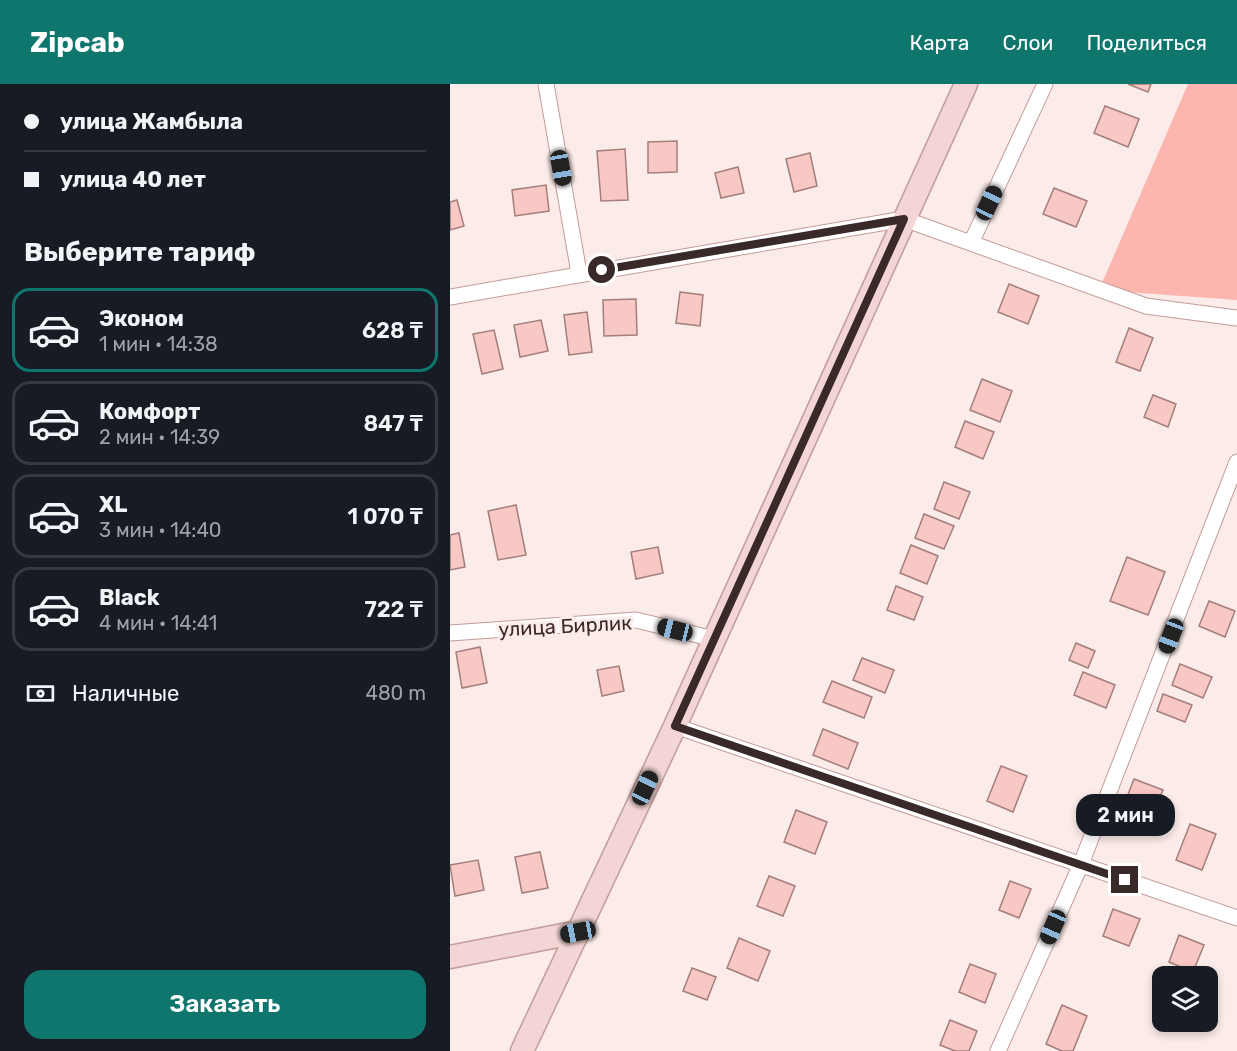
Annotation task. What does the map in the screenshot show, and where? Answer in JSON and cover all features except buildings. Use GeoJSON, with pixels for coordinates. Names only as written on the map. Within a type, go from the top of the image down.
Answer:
{"type":"FeatureCollection","features":[{"type":"Feature","properties":{"kind":"main road"},"geometry":{"type":"LineString","coordinates":[[522,1051],[675,726],[966,84]]}},
{"type":"Feature","properties":{"kind":"main road"},"geometry":{"type":"LineString","coordinates":[[450,957],[578,932]]}},
{"type":"Feature","properties":{"kind":"street"},"geometry":{"type":"LineString","coordinates":[[546,84],[579,273]]}},
{"type":"Feature","properties":{"kind":"street"},"geometry":{"type":"LineString","coordinates":[[971,243],[1045,84]]}},
{"type":"Feature","properties":{"kind":"street"},"geometry":{"type":"LineString","coordinates":[[450,297],[579,273],[904,219],[1146,306],[1235,320]]}},
{"type":"Feature","properties":{"kind":"street"},"geometry":{"type":"LineString","coordinates":[[998,1051],[1081,864],[1237,462]]}},
{"type":"Feature","properties":{"kind":"street","name":"улица Бирлик"},"geometry":{"type":"LineString","coordinates":[[450,633],[636,620],[714,639]]}},
{"type":"Feature","properties":{"kind":"street"},"geometry":{"type":"LineString","coordinates":[[675,726],[1237,918]]}},
{"type":"Feature","properties":{"kind":"shaded area"},"geometry":{"type":"Polygon","coordinates":[[[1188,84],[1237,84],[1237,300],[1099,290],[1188,84]]]}},
{"type":"Feature","properties":{"kind":"route"},"geometry":{"type":"LineString","coordinates":[[602,270],[904,219],[675,726],[1125,880]]}}]}
